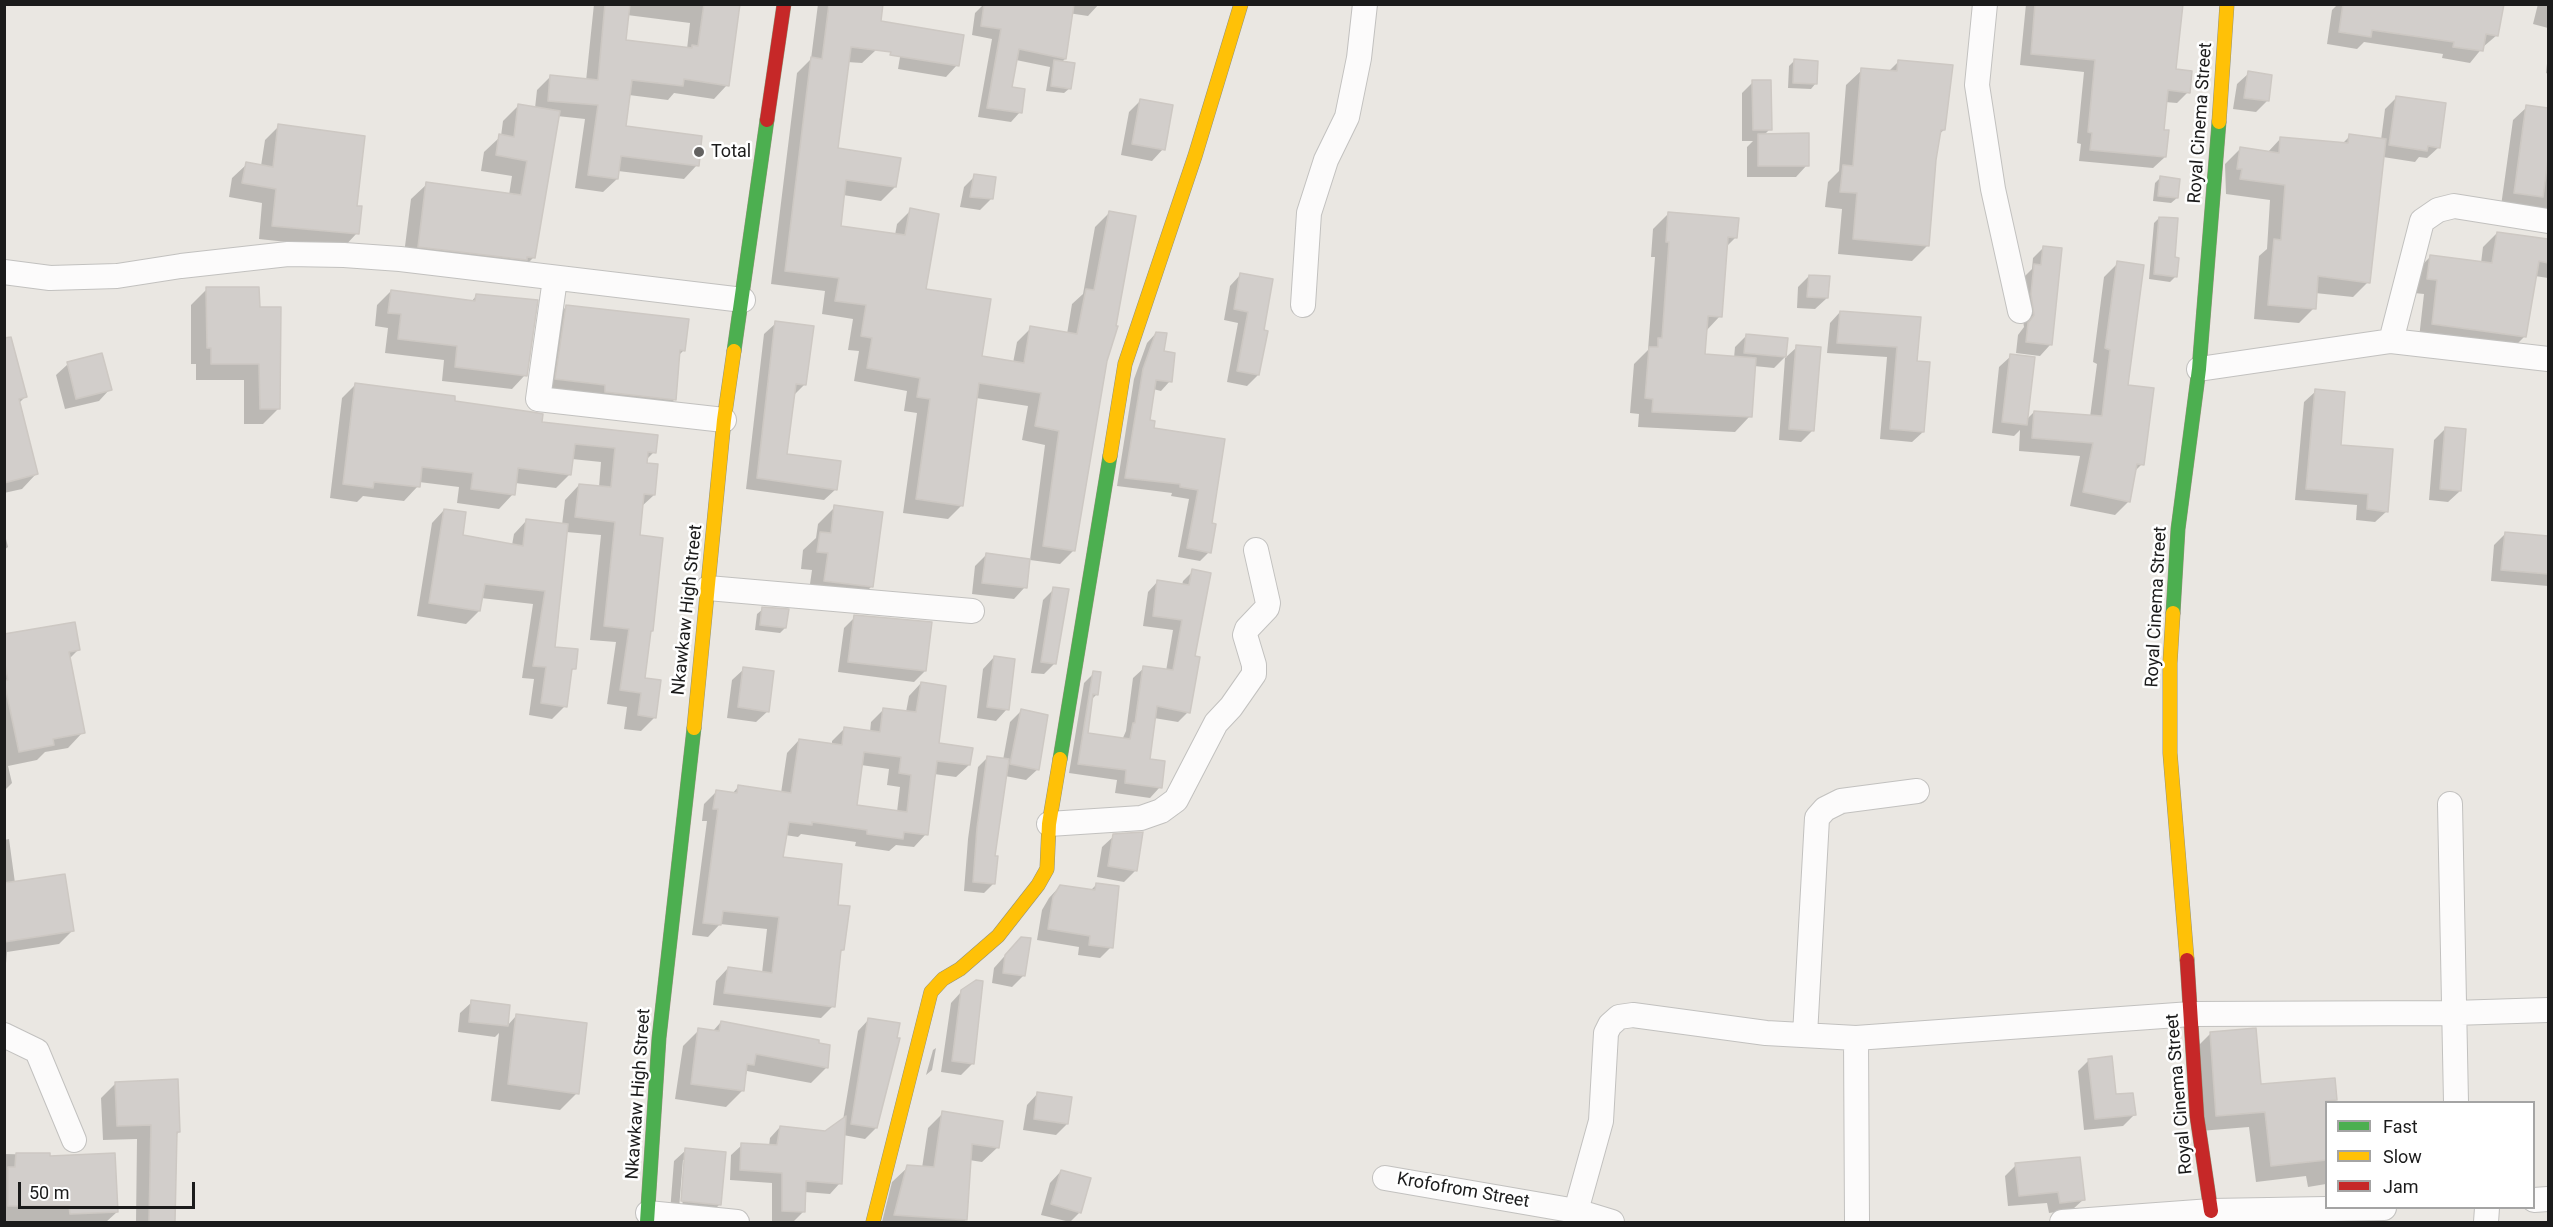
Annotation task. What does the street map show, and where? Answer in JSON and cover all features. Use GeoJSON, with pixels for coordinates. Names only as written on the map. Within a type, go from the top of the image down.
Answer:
{"type":"FeatureCollection","features":[{"type":"Feature","properties":{"kind":"street","name":"Nkawkaw High Street"},"geometry":{"type":"LineString","coordinates":[[648,1218],[659,1038],[686,810],[724,420],[784,4]]}},
{"type":"Feature","properties":{"kind":"street"},"geometry":{"type":"LineString","coordinates":[[873,1222],[931,992],[943,978],[960,969],[998,936],[1038,885],[1047,869],[1049,824],[1125,364],[1194,156],[1241,4]]}},
{"type":"Feature","properties":{"kind":"street"},"geometry":{"type":"LineString","coordinates":[[1303,304],[1309,213],[1326,160],[1347,117],[1359,58],[1365,4]]}},
{"type":"Feature","properties":{"kind":"street"},"geometry":{"type":"LineString","coordinates":[[1985,4],[1977,85],[1993,189],[2020,311]]}},
{"type":"Feature","properties":{"kind":"street","name":"Royal Cinema Street"},"geometry":{"type":"LineString","coordinates":[[2211,1211],[2197,1116],[2170,753],[2170,663],[2178,529],[2199,369],[2227,4]]}},
{"type":"Feature","properties":{"kind":"street"},"geometry":{"type":"LineString","coordinates":[[2391,340],[2422,221],[2438,210],[2454,206],[2548,220]]}},
{"type":"Feature","properties":{"kind":"street"},"geometry":{"type":"LineString","coordinates":[[4,272],[50,278],[117,276],[288,254],[400,259],[743,300]]}},
{"type":"Feature","properties":{"kind":"street"},"geometry":{"type":"LineString","coordinates":[[555,279],[538,399],[724,420]]}},
{"type":"Feature","properties":{"kind":"street"},"geometry":{"type":"LineString","coordinates":[[2199,369],[2391,340],[2548,359]]}},
{"type":"Feature","properties":{"kind":"street"},"geometry":{"type":"LineString","coordinates":[[1049,824],[1141,818],[1161,811],[1176,800],[1216,723],[1231,707],[1254,674],[1245,635],[1247,628],[1267,608],[1268,603],[1256,550]]}},
{"type":"Feature","properties":{"kind":"street"},"geometry":{"type":"LineString","coordinates":[[708,588],[972,611]]}},
{"type":"Feature","properties":{"kind":"street"},"geometry":{"type":"LineString","coordinates":[[1805,1035],[1817,818],[1825,809],[1841,801],[1917,790]]}},
{"type":"Feature","properties":{"kind":"street"},"geometry":{"type":"LineString","coordinates":[[2450,804],[2456,1101]]}},
{"type":"Feature","properties":{"kind":"street"},"geometry":{"type":"LineString","coordinates":[[1576,1211],[1601,1121],[1606,1033],[1618,1017],[1633,1015],[1756,1031],[1857,1038],[2191,1014],[2453,1013],[2548,1010]]}},
{"type":"Feature","properties":{"kind":"street"},"geometry":{"type":"LineString","coordinates":[[4,1035],[37,1050],[74,1140]]}},
{"type":"Feature","properties":{"kind":"street"},"geometry":{"type":"LineString","coordinates":[[1857,1038],[1857,1222]]}},
{"type":"Feature","properties":{"kind":"street","name":"Krofofrom Street"},"geometry":{"type":"LineString","coordinates":[[1384,1178],[1576,1211],[1612,1222]]}},
{"type":"Feature","properties":{"kind":"street"},"geometry":{"type":"LineString","coordinates":[[2062,1222],[2211,1211],[2326,1209]]}},
{"type":"Feature","properties":{"kind":"street"},"geometry":{"type":"LineString","coordinates":[[648,1218],[737,1222]]}},
{"type":"Feature","properties":{"kind":"building"},"geometry":{"type":"Polygon","coordinates":[[[605,4],[630,4],[626,40],[692,48],[692,45],[698,46],[704,4],[740,4],[729,86],[684,79],[683,86],[632,80],[626,126],[702,136],[699,166],[621,156],[618,179],[588,175],[598,105],[548,101],[550,75],[598,80],[605,4]]]}},
{"type":"Feature","properties":{"kind":"building"},"geometry":{"type":"Polygon","coordinates":[[[829,4],[883,4],[881,21],[964,35],[959,66],[890,55],[891,52],[851,47],[838,148],[901,158],[896,187],[846,180],[841,226],[905,235],[910,208],[939,214],[926,289],[991,299],[982,356],[1024,363],[1030,326],[1077,334],[1086,289],[1094,290],[1109,211],[1136,216],[1116,326],[1118,326],[1107,361],[1075,551],[1043,546],[1059,431],[1035,426],[1041,393],[979,383],[963,506],[916,499],[930,399],[917,397],[920,378],[867,368],[872,338],[861,336],[866,305],[835,301],[839,278],[785,271],[811,57],[822,59],[829,4]]]}},
{"type":"Feature","properties":{"kind":"building"},"geometry":{"type":"Polygon","coordinates":[[[984,4],[1074,4],[1066,59],[1019,49],[1012,87],[1025,89],[1022,113],[987,108],[1001,29],[981,26],[984,4]]]}},
{"type":"Feature","properties":{"kind":"building"},"geometry":{"type":"Polygon","coordinates":[[[2035,4],[2183,4],[2176,69],[2192,71],[2190,93],[2168,90],[2164,130],[2169,130],[2166,157],[2090,150],[2092,133],[2088,132],[2095,60],[2031,54],[2035,4]]]}},
{"type":"Feature","properties":{"kind":"building"},"geometry":{"type":"Polygon","coordinates":[[[2343,4],[2504,4],[2498,36],[2486,34],[2483,51],[2453,47],[2454,42],[2372,30],[2371,37],[2339,32],[2343,4]]]}},
{"type":"Feature","properties":{"kind":"building"},"geometry":{"type":"Polygon","coordinates":[[[1794,59],[1818,61],[1817,84],[1793,83],[1794,59]]]}},
{"type":"Feature","properties":{"kind":"building"},"geometry":{"type":"Polygon","coordinates":[[[1054,60],[1075,63],[1071,89],[1051,86],[1054,60]]]}},
{"type":"Feature","properties":{"kind":"building"},"geometry":{"type":"Polygon","coordinates":[[[1898,60],[1953,65],[1945,130],[1941,130],[1936,160],[1929,246],[1853,239],[1857,193],[1840,192],[1843,165],[1853,166],[1861,68],[1897,71],[1898,60]]]}},
{"type":"Feature","properties":{"kind":"building"},"geometry":{"type":"Polygon","coordinates":[[[2248,71],[2272,75],[2269,101],[2244,98],[2248,71]]]}},
{"type":"Feature","properties":{"kind":"building"},"geometry":{"type":"Polygon","coordinates":[[[1752,80],[1771,80],[1772,130],[1753,130],[1752,80]]]}},
{"type":"Feature","properties":{"kind":"building"},"geometry":{"type":"Polygon","coordinates":[[[2396,96],[2446,103],[2440,148],[2428,146],[2427,151],[2389,145],[2396,96]]]}},
{"type":"Feature","properties":{"kind":"building"},"geometry":{"type":"Polygon","coordinates":[[[1140,99],[1173,105],[1165,150],[1132,144],[1140,99]]]}},
{"type":"Feature","properties":{"kind":"building"},"geometry":{"type":"Polygon","coordinates":[[[518,104],[560,111],[535,258],[527,257],[527,260],[418,247],[426,182],[521,195],[527,161],[496,155],[499,134],[514,137],[518,104]]]}},
{"type":"Feature","properties":{"kind":"building"},"geometry":{"type":"Polygon","coordinates":[[[2526,105],[2548,108],[2548,159],[2543,197],[2514,193],[2526,105]]]}},
{"type":"Feature","properties":{"kind":"building"},"geometry":{"type":"Polygon","coordinates":[[[278,124],[365,136],[357,206],[362,206],[359,234],[272,226],[276,189],[242,183],[246,162],[273,167],[278,124]]]}},
{"type":"Feature","properties":{"kind":"building"},"geometry":{"type":"Polygon","coordinates":[[[1809,133],[1809,166],[1758,166],[1758,134],[1809,133]]]}},
{"type":"Feature","properties":{"kind":"building"},"geometry":{"type":"Polygon","coordinates":[[[2349,134],[2386,139],[2370,283],[2318,276],[2316,309],[2268,305],[2274,239],[2281,240],[2285,185],[2240,179],[2242,169],[2237,169],[2240,147],[2279,153],[2280,137],[2348,143],[2349,134]]]}},
{"type":"Feature","properties":{"kind":"building"},"geometry":{"type":"Polygon","coordinates":[[[974,174],[996,177],[993,199],[970,197],[974,174]]]}},
{"type":"Feature","properties":{"kind":"building"},"geometry":{"type":"Polygon","coordinates":[[[2160,176],[2180,179],[2178,198],[2158,196],[2160,176]]]}},
{"type":"Feature","properties":{"kind":"building"},"geometry":{"type":"Polygon","coordinates":[[[1668,212],[1739,218],[1737,238],[1728,237],[1722,317],[1708,316],[1705,354],[1756,358],[1752,417],[1652,412],[1653,399],[1645,398],[1649,347],[1658,347],[1658,338],[1662,338],[1669,242],[1666,242],[1668,212]]]}},
{"type":"Feature","properties":{"kind":"building"},"geometry":{"type":"Polygon","coordinates":[[[2159,217],[2178,218],[2175,257],[2179,258],[2177,277],[2154,274],[2159,217]]]}},
{"type":"Feature","properties":{"kind":"building"},"geometry":{"type":"Polygon","coordinates":[[[2497,232],[2548,239],[2548,263],[2539,261],[2526,337],[2432,324],[2437,280],[2427,279],[2430,255],[2492,263],[2497,232]]]}},
{"type":"Feature","properties":{"kind":"building"},"geometry":{"type":"Polygon","coordinates":[[[2043,246],[2062,248],[2052,345],[2026,342],[2028,323],[2034,315],[2031,294],[2034,264],[2041,265],[2043,246]]]}},
{"type":"Feature","properties":{"kind":"building"},"geometry":{"type":"Polygon","coordinates":[[[2117,261],[2144,265],[2128,385],[2154,388],[2144,465],[2137,464],[2130,502],[2083,492],[2093,443],[2032,438],[2034,411],[2102,416],[2110,350],[2105,348],[2117,261]]]}},
{"type":"Feature","properties":{"kind":"building"},"geometry":{"type":"Polygon","coordinates":[[[1240,273],[1273,279],[1264,330],[1268,331],[1259,375],[1237,371],[1248,312],[1234,309],[1240,273]]]}},
{"type":"Feature","properties":{"kind":"building"},"geometry":{"type":"Polygon","coordinates":[[[1809,275],[1830,276],[1828,298],[1807,297],[1809,275]]]}},
{"type":"Feature","properties":{"kind":"building"},"geometry":{"type":"Polygon","coordinates":[[[206,287],[259,287],[260,307],[281,307],[280,409],[260,409],[259,364],[211,364],[211,348],[207,348],[206,287]]]}},
{"type":"Feature","properties":{"kind":"building"},"geometry":{"type":"Polygon","coordinates":[[[391,290],[475,301],[476,294],[538,300],[527,376],[455,367],[457,346],[398,339],[401,314],[388,313],[391,290]]]}},
{"type":"Feature","properties":{"kind":"building"},"geometry":{"type":"Polygon","coordinates":[[[566,305],[689,319],[685,351],[680,350],[676,400],[605,392],[605,385],[555,379],[566,305]]]}},
{"type":"Feature","properties":{"kind":"building"},"geometry":{"type":"Polygon","coordinates":[[[1840,311],[1921,317],[1917,361],[1930,362],[1924,432],[1890,429],[1897,347],[1837,343],[1840,311]]]}},
{"type":"Feature","properties":{"kind":"building"},"geometry":{"type":"Polygon","coordinates":[[[775,321],[814,326],[806,385],[796,384],[787,454],[841,461],[837,490],[757,478],[775,321]]]}},
{"type":"Feature","properties":{"kind":"building"},"geometry":{"type":"Polygon","coordinates":[[[1156,332],[1167,333],[1164,351],[1175,353],[1172,382],[1156,380],[1150,420],[1155,421],[1154,428],[1225,439],[1212,523],[1216,524],[1211,553],[1187,548],[1198,490],[1180,487],[1180,484],[1125,478],[1143,369],[1156,332]]]}},
{"type":"Feature","properties":{"kind":"building"},"geometry":{"type":"Polygon","coordinates":[[[1746,334],[1788,338],[1786,357],[1744,353],[1746,334]]]}},
{"type":"Feature","properties":{"kind":"building"},"geometry":{"type":"Polygon","coordinates":[[[11,337],[27,397],[19,399],[38,474],[4,483],[4,338],[11,337]]]}},
{"type":"Feature","properties":{"kind":"building"},"geometry":{"type":"Polygon","coordinates":[[[1796,345],[1821,347],[1814,431],[1789,429],[1796,345]]]}},
{"type":"Feature","properties":{"kind":"building"},"geometry":{"type":"Polygon","coordinates":[[[102,353],[112,390],[76,399],[67,362],[102,353]]]}},
{"type":"Feature","properties":{"kind":"building"},"geometry":{"type":"Polygon","coordinates":[[[2010,354],[2035,357],[2027,425],[2002,422],[2010,354]]]}},
{"type":"Feature","properties":{"kind":"building"},"geometry":{"type":"Polygon","coordinates":[[[355,383],[455,396],[455,401],[543,414],[542,422],[658,435],[656,453],[648,452],[647,463],[658,464],[655,495],[644,494],[640,535],[663,538],[653,631],[651,631],[645,678],[661,680],[656,718],[638,715],[641,693],[620,690],[629,629],[604,626],[615,522],[575,517],[579,484],[611,487],[615,448],[575,444],[571,475],[518,468],[515,495],[471,489],[473,473],[422,467],[420,487],[374,482],[373,488],[343,484],[355,383]]]}},
{"type":"Feature","properties":{"kind":"building"},"geometry":{"type":"Polygon","coordinates":[[[2315,389],[2345,392],[2341,445],[2393,449],[2388,512],[2367,509],[2368,494],[2306,489],[2315,389]]]}},
{"type":"Feature","properties":{"kind":"building"},"geometry":{"type":"Polygon","coordinates":[[[2445,427],[2466,429],[2461,491],[2440,489],[2445,427]]]}},
{"type":"Feature","properties":{"kind":"building"},"geometry":{"type":"Polygon","coordinates":[[[834,505],[883,512],[873,587],[824,581],[828,553],[817,552],[820,532],[831,533],[834,505]]]}},
{"type":"Feature","properties":{"kind":"building"},"geometry":{"type":"Polygon","coordinates":[[[444,509],[466,512],[463,535],[523,546],[526,519],[568,524],[555,647],[578,649],[576,669],[572,669],[567,707],[541,703],[546,667],[533,666],[545,591],[485,584],[480,611],[429,603],[444,509]]]}},
{"type":"Feature","properties":{"kind":"building"},"geometry":{"type":"Polygon","coordinates":[[[2505,532],[2548,536],[2548,574],[2501,570],[2505,532]]]}},
{"type":"Feature","properties":{"kind":"building"},"geometry":{"type":"Polygon","coordinates":[[[986,553],[1030,559],[1027,588],[982,583],[986,553]]]}},
{"type":"Feature","properties":{"kind":"building"},"geometry":{"type":"Polygon","coordinates":[[[1192,569],[1211,573],[1195,656],[1200,657],[1190,713],[1157,706],[1150,759],[1165,761],[1162,788],[1125,783],[1126,770],[1078,764],[1093,671],[1101,672],[1098,695],[1093,694],[1088,733],[1130,739],[1133,723],[1135,723],[1143,666],[1173,670],[1182,620],[1153,616],[1157,580],[1189,585],[1192,569]]]}},
{"type":"Feature","properties":{"kind":"building"},"geometry":{"type":"Polygon","coordinates":[[[1053,587],[1069,589],[1056,664],[1041,662],[1053,587]]]}},
{"type":"Feature","properties":{"kind":"building"},"geometry":{"type":"Polygon","coordinates":[[[762,607],[789,609],[786,628],[760,625],[762,607]]]}},
{"type":"Feature","properties":{"kind":"building"},"geometry":{"type":"Polygon","coordinates":[[[854,615],[932,622],[926,671],[848,662],[854,615]]]}},
{"type":"Feature","properties":{"kind":"building"},"geometry":{"type":"Polygon","coordinates":[[[75,622],[80,650],[69,652],[85,733],[53,739],[54,745],[19,752],[4,681],[8,680],[4,659],[4,634],[75,622]]]}},
{"type":"Feature","properties":{"kind":"building"},"geometry":{"type":"Polygon","coordinates":[[[994,656],[1015,659],[1009,710],[987,707],[994,656]]]}},
{"type":"Feature","properties":{"kind":"building"},"geometry":{"type":"Polygon","coordinates":[[[743,667],[774,671],[769,712],[738,707],[743,667]]]}},
{"type":"Feature","properties":{"kind":"building"},"geometry":{"type":"Polygon","coordinates":[[[921,682],[946,686],[939,743],[973,748],[970,765],[937,761],[928,835],[904,832],[903,839],[867,834],[867,830],[812,822],[812,825],[789,822],[783,857],[842,864],[838,905],[850,906],[844,950],[841,950],[835,1007],[724,993],[728,967],[772,973],[779,917],[723,911],[721,925],[703,923],[718,809],[713,809],[716,790],[737,793],[738,785],[791,793],[799,739],[842,745],[844,727],[880,732],[883,708],[916,712],[921,682]],[[864,752],[857,805],[907,812],[911,775],[899,773],[901,757],[864,752]]]}},
{"type":"Feature","properties":{"kind":"building"},"geometry":{"type":"Polygon","coordinates":[[[1021,709],[1048,715],[1039,770],[1010,764],[1021,709]]]}},
{"type":"Feature","properties":{"kind":"building"},"geometry":{"type":"Polygon","coordinates":[[[987,756],[1009,759],[995,856],[998,856],[995,884],[973,882],[977,828],[987,756]]]}},
{"type":"Feature","properties":{"kind":"building"},"geometry":{"type":"Polygon","coordinates":[[[1143,832],[1137,871],[1108,866],[1113,834],[1143,832]]]}},
{"type":"Feature","properties":{"kind":"building"},"geometry":{"type":"Polygon","coordinates":[[[65,874],[74,931],[4,942],[4,883],[65,874]]]}},
{"type":"Feature","properties":{"kind":"building"},"geometry":{"type":"Polygon","coordinates":[[[1096,883],[1119,886],[1113,948],[1089,945],[1090,936],[1048,929],[1053,897],[1060,885],[1095,890],[1096,883]]]}},
{"type":"Feature","properties":{"kind":"building"},"geometry":{"type":"Polygon","coordinates":[[[1021,937],[1031,938],[1025,976],[1003,973],[1005,955],[1021,937]]]}},
{"type":"Feature","properties":{"kind":"building"},"geometry":{"type":"Polygon","coordinates":[[[976,980],[983,981],[974,1064],[952,1061],[961,990],[976,980]]]}},
{"type":"Feature","properties":{"kind":"building"},"geometry":{"type":"Polygon","coordinates":[[[471,1000],[510,1005],[508,1026],[469,1022],[471,1000]]]}},
{"type":"Feature","properties":{"kind":"building"},"geometry":{"type":"Polygon","coordinates":[[[516,1014],[587,1023],[579,1094],[508,1084],[516,1014]]]}},
{"type":"Feature","properties":{"kind":"building"},"geometry":{"type":"Polygon","coordinates":[[[868,1018],[900,1023],[897,1038],[900,1038],[877,1128],[851,1124],[868,1018]]]}},
{"type":"Feature","properties":{"kind":"building"},"geometry":{"type":"Polygon","coordinates":[[[721,1021],[819,1040],[819,1043],[830,1045],[828,1068],[756,1054],[754,1065],[747,1064],[744,1091],[691,1084],[698,1028],[719,1031],[721,1021]]]}},
{"type":"Feature","properties":{"kind":"building"},"geometry":{"type":"Polygon","coordinates":[[[2256,1028],[2261,1084],[2335,1078],[2337,1100],[2325,1101],[2325,1160],[2271,1166],[2265,1112],[2216,1116],[2210,1032],[2256,1028]]]}},
{"type":"Feature","properties":{"kind":"building"},"geometry":{"type":"Polygon","coordinates":[[[2112,1056],[2116,1094],[2133,1093],[2136,1115],[2095,1119],[2088,1059],[2112,1056]]]}},
{"type":"Feature","properties":{"kind":"building"},"geometry":{"type":"Polygon","coordinates":[[[178,1079],[180,1132],[177,1132],[175,1222],[149,1222],[151,1125],[117,1126],[115,1082],[178,1079]]]}},
{"type":"Feature","properties":{"kind":"building"},"geometry":{"type":"Polygon","coordinates":[[[1037,1092],[1072,1097],[1068,1124],[1034,1119],[1037,1092]]]}},
{"type":"Feature","properties":{"kind":"building"},"geometry":{"type":"Polygon","coordinates":[[[942,1111],[1003,1121],[999,1148],[972,1144],[967,1220],[894,1215],[907,1165],[934,1167],[942,1111]]]}},
{"type":"Feature","properties":{"kind":"building"},"geometry":{"type":"Polygon","coordinates":[[[846,1116],[842,1184],[806,1181],[805,1212],[782,1211],[782,1173],[740,1170],[741,1143],[777,1145],[780,1126],[825,1131],[846,1116]]]}},
{"type":"Feature","properties":{"kind":"building"},"geometry":{"type":"Polygon","coordinates":[[[685,1148],[726,1152],[721,1205],[681,1201],[685,1148]]]}},
{"type":"Feature","properties":{"kind":"building"},"geometry":{"type":"Polygon","coordinates":[[[16,1153],[50,1153],[50,1156],[115,1153],[118,1212],[70,1214],[69,1206],[8,1206],[8,1167],[15,1167],[16,1153]]]}},
{"type":"Feature","properties":{"kind":"building"},"geometry":{"type":"Polygon","coordinates":[[[2080,1157],[2085,1200],[2060,1203],[2058,1192],[2019,1196],[2015,1163],[2080,1157]]]}},
{"type":"Feature","properties":{"kind":"building"},"geometry":{"type":"Polygon","coordinates":[[[1061,1170],[1091,1178],[1081,1213],[1051,1204],[1061,1170]]]}},
{"type":"Feature","properties":{"kind":"traffic: fast"},"geometry":{"type":"LineString","coordinates":[[734,351],[767,120]]}},
{"type":"Feature","properties":{"kind":"traffic: fast"},"geometry":{"type":"LineString","coordinates":[[2173,613],[2178,529],[2199,369],[2219,122]]}},
{"type":"Feature","properties":{"kind":"traffic: fast"},"geometry":{"type":"LineString","coordinates":[[1060,759],[1110,456]]}},
{"type":"Feature","properties":{"kind":"traffic: fast"},"geometry":{"type":"LineString","coordinates":[[647,1222],[659,1038],[694,728]]}},
{"type":"Feature","properties":{"kind":"traffic: slow"},"geometry":{"type":"LineString","coordinates":[[1110,456],[1125,364],[1195,156],[1241,4]]}},
{"type":"Feature","properties":{"kind":"traffic: slow"},"geometry":{"type":"LineString","coordinates":[[2219,122],[2227,4]]}},
{"type":"Feature","properties":{"kind":"traffic: slow"},"geometry":{"type":"LineString","coordinates":[[694,728],[724,420],[734,351]]}},
{"type":"Feature","properties":{"kind":"traffic: slow"},"geometry":{"type":"LineString","coordinates":[[2173,613],[2170,663],[2170,753],[2187,960]]}},
{"type":"Feature","properties":{"kind":"traffic: slow"},"geometry":{"type":"LineString","coordinates":[[873,1222],[931,992],[943,979],[960,969],[998,936],[1038,885],[1047,869],[1049,824],[1060,759]]}},
{"type":"Feature","properties":{"kind":"traffic: jam"},"geometry":{"type":"LineString","coordinates":[[767,120],[784,4]]}},
{"type":"Feature","properties":{"kind":"traffic: jam"},"geometry":{"type":"LineString","coordinates":[[2187,960],[2197,1117],[2211,1211]]}},
{"type":"Feature","properties":{"kind":"place","name":"Total"},"geometry":{"type":"Point","coordinates":[699,152]}}]}
